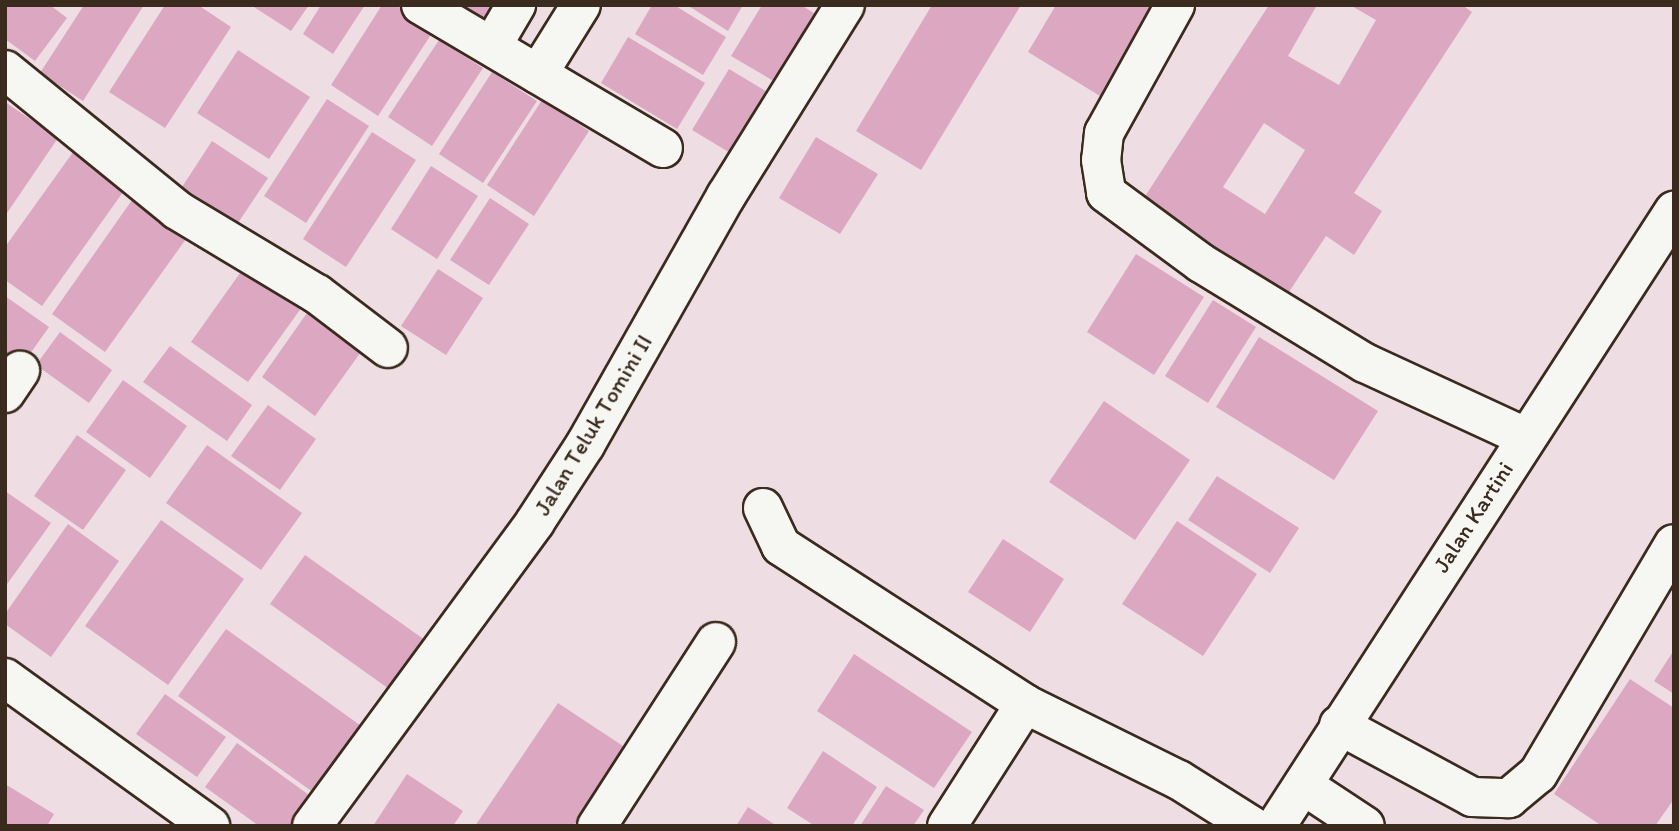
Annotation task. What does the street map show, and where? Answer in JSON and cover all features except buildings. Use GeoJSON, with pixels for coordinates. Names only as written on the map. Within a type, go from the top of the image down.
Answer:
{"type":"FeatureCollection","features":[{"type":"Feature","properties":{"kind":"street"},"geometry":{"type":"LineString","coordinates":[[421,5],[663,148]]}},
{"type":"Feature","properties":{"kind":"street"},"geometry":{"type":"LineString","coordinates":[[492,46],[516,5]]}},
{"type":"Feature","properties":{"kind":"street"},"geometry":{"type":"LineString","coordinates":[[538,74],[581,5]]}},
{"type":"Feature","properties":{"kind":"street","name":"Jalan Teluk Tomini II"},"geometry":{"type":"LineString","coordinates":[[312,826],[550,500],[726,196],[845,5]]}},
{"type":"Feature","properties":{"kind":"street"},"geometry":{"type":"LineString","coordinates":[[1175,5],[1104,132],[1101,160],[1106,193],[1201,263],[1365,363],[1525,437]]}},
{"type":"Feature","properties":{"kind":"street"},"geometry":{"type":"LineString","coordinates":[[5,70],[177,210],[317,294],[388,348]]}},
{"type":"Feature","properties":{"kind":"street","name":"Jalan Kartini"},"geometry":{"type":"LineString","coordinates":[[1276,826],[1525,437],[1674,211]]}},
{"type":"Feature","properties":{"kind":"street"},"geometry":{"type":"LineString","coordinates":[[763,508],[781,546],[1025,704],[1179,780],[1252,826]]}},
{"type":"Feature","properties":{"kind":"street"},"geometry":{"type":"LineString","coordinates":[[1339,725],[1472,797],[1509,798],[1538,774],[1673,549]]}},
{"type":"Feature","properties":{"kind":"street"},"geometry":{"type":"LineString","coordinates":[[597,826],[716,642]]}},
{"type":"Feature","properties":{"kind":"street"},"geometry":{"type":"LineString","coordinates":[[5,678],[210,826]]}},
{"type":"Feature","properties":{"kind":"street"},"geometry":{"type":"LineString","coordinates":[[947,826],[1025,704]]}},
{"type":"Feature","properties":{"kind":"street"},"geometry":{"type":"LineString","coordinates":[[1303,785],[1365,826]]}}]}
